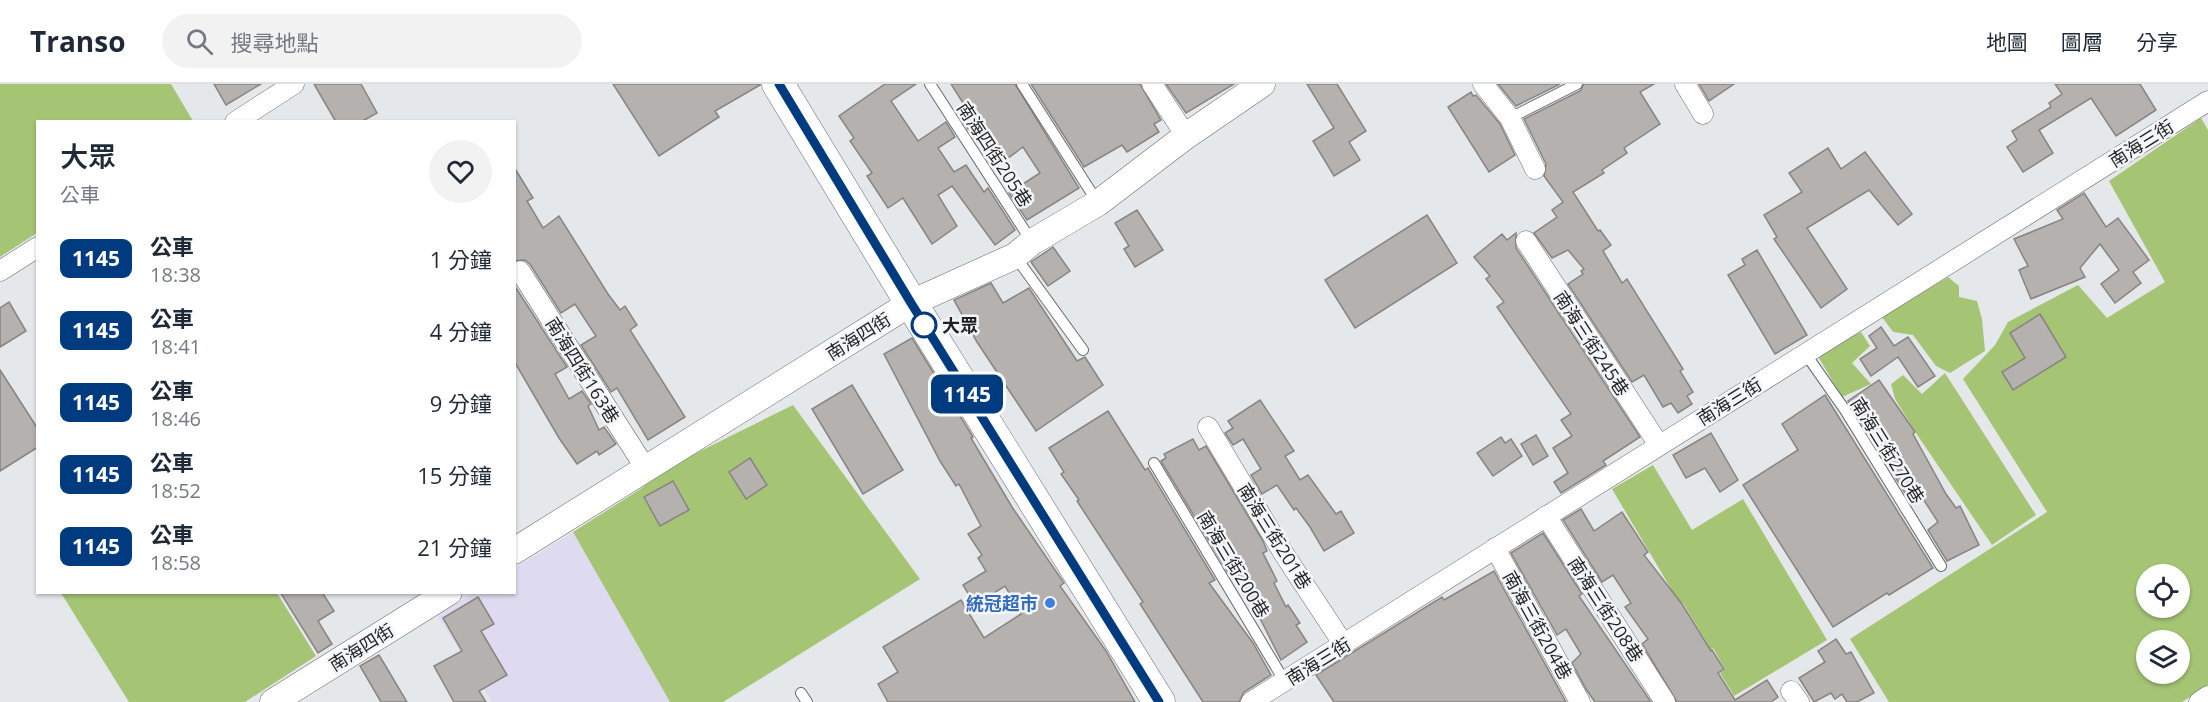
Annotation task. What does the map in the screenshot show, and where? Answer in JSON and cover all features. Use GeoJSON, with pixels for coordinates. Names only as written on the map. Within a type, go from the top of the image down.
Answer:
{"type":"FeatureCollection","features":[{"type":"Feature","properties":{"kind":"main road"},"geometry":{"type":"LineString","coordinates":[[778,84],[1159,702]]}},
{"type":"Feature","properties":{"kind":"street"},"geometry":{"type":"LineString","coordinates":[[238,120],[294,84]]}},
{"type":"Feature","properties":{"kind":"street"},"geometry":{"type":"LineString","coordinates":[[1152,84],[1186,136]]}},
{"type":"Feature","properties":{"kind":"street"},"geometry":{"type":"LineString","coordinates":[[1484,84],[1510,118],[1535,169]]}},
{"type":"Feature","properties":{"kind":"street"},"geometry":{"type":"LineString","coordinates":[[1685,84],[1703,114]]}},
{"type":"Feature","properties":{"kind":"street","name":"南海四街"},"geometry":{"type":"LineString","coordinates":[[516,550],[911,303],[1024,249],[1098,203],[1246,88]]}},
{"type":"Feature","properties":{"kind":"street","name":"南海三街"},"geometry":{"type":"LineString","coordinates":[[1251,702],[2208,101]]}},
{"type":"Feature","properties":{"kind":"street","name":"南海三街245巷"},"geometry":{"type":"LineString","coordinates":[[1526,241],[1659,445]]}},
{"type":"Feature","properties":{"kind":"street"},"geometry":{"type":"LineString","coordinates":[[0,271],[36,248]]}},
{"type":"Feature","properties":{"kind":"street","name":"南海四街163巷"},"geometry":{"type":"LineString","coordinates":[[520,271],[646,470]]}},
{"type":"Feature","properties":{"kind":"street","name":"南海三街201巷"},"geometry":{"type":"LineString","coordinates":[[1208,427],[1284,554],[1344,645]]}},
{"type":"Feature","properties":{"kind":"street","name":"南海三街208巷"},"geometry":{"type":"LineString","coordinates":[[1546,516],[1665,702]]}},
{"type":"Feature","properties":{"kind":"street","name":"南海三街204巷"},"geometry":{"type":"LineString","coordinates":[[1495,548],[1580,702]]}},
{"type":"Feature","properties":{"kind":"street","name":"南海四街"},"geometry":{"type":"LineString","coordinates":[[273,702],[445,594]]}},
{"type":"Feature","properties":{"kind":"street"},"geometry":{"type":"LineString","coordinates":[[2199,702],[2208,696]]}},
{"type":"Feature","properties":{"kind":"lane","name":"南海四街205巷"},"geometry":{"type":"LineString","coordinates":[[930,84],[1083,350]]}},
{"type":"Feature","properties":{"kind":"lane"},"geometry":{"type":"LineString","coordinates":[[1022,84],[1098,203]]}},
{"type":"Feature","properties":{"kind":"lane"},"geometry":{"type":"LineString","coordinates":[[1510,118],[1577,84]]}},
{"type":"Feature","properties":{"kind":"lane","name":"南海三街270巷"},"geometry":{"type":"LineString","coordinates":[[1805,352],[1845,410],[1941,566]]}},
{"type":"Feature","properties":{"kind":"lane","name":"南海三街200巷"},"geometry":{"type":"LineString","coordinates":[[1155,463],[1285,682]]}},
{"type":"Feature","properties":{"kind":"shaded area"},"geometry":{"type":"Polygon","coordinates":[[[573,532],[670,702],[492,702],[437,615],[472,594],[516,594],[516,567],[573,532]]]}},
{"type":"Feature","properties":{"kind":"green space"},"geometry":{"type":"Polygon","coordinates":[[[0,84],[171,84],[192,120],[36,120],[36,234],[0,257],[0,84]]]}},
{"type":"Feature","properties":{"kind":"green space"},"geometry":{"type":"Polygon","coordinates":[[[2201,118],[2208,130],[2208,685],[2182,702],[1889,702],[1850,639],[2047,512],[1963,379],[1995,345],[2008,322],[2078,285],[2107,318],[2165,282],[2109,181],[2201,118]]]}},
{"type":"Feature","properties":{"kind":"green space"},"geometry":{"type":"Polygon","coordinates":[[[1948,277],[1959,286],[1959,297],[1977,301],[1982,319],[1985,351],[1950,373],[1936,366],[1913,335],[1893,332],[1882,317],[1948,277]]]}},
{"type":"Feature","properties":{"kind":"green space"},"geometry":{"type":"Polygon","coordinates":[[[1861,332],[1870,346],[1852,363],[1871,384],[1842,397],[1816,353],[1861,332]]]}},
{"type":"Feature","properties":{"kind":"green space"},"geometry":{"type":"Polygon","coordinates":[[[1945,373],[2036,515],[1992,545],[1918,436],[1895,399],[1891,384],[1903,375],[1922,394],[1945,373]]]}},
{"type":"Feature","properties":{"kind":"green space"},"geometry":{"type":"Polygon","coordinates":[[[793,405],[920,579],[723,702],[670,702],[573,532],[639,490],[670,466],[793,405]]]}},
{"type":"Feature","properties":{"kind":"green space"},"geometry":{"type":"Polygon","coordinates":[[[1653,465],[1692,530],[1743,499],[1827,640],[1734,696],[1720,673],[1725,669],[1713,648],[1707,652],[1703,645],[1707,643],[1683,603],[1680,604],[1612,489],[1653,465]]]}},
{"type":"Feature","properties":{"kind":"green space"},"geometry":{"type":"Polygon","coordinates":[[[62,594],[278,594],[316,656],[245,702],[129,702],[62,594]]]}},
{"type":"Feature","properties":{"kind":"building"},"geometry":{"type":"Polygon","coordinates":[[[214,84],[261,84],[226,105],[214,84]]]}},
{"type":"Feature","properties":{"kind":"building"},"geometry":{"type":"Polygon","coordinates":[[[314,84],[361,84],[377,113],[365,120],[335,120],[314,84]]]}},
{"type":"Feature","properties":{"kind":"building"},"geometry":{"type":"Polygon","coordinates":[[[613,84],[760,85],[715,111],[719,117],[659,156],[613,84]]]}},
{"type":"Feature","properties":{"kind":"building"},"geometry":{"type":"Polygon","coordinates":[[[885,84],[916,84],[891,101],[918,141],[946,122],[955,137],[938,148],[954,172],[966,165],[984,192],[988,188],[1015,230],[995,245],[952,186],[938,195],[957,226],[932,244],[903,198],[888,208],[867,176],[872,173],[850,141],[854,138],[839,116],[885,84]]]}},
{"type":"Feature","properties":{"kind":"building"},"geometry":{"type":"Polygon","coordinates":[[[951,84],[1015,84],[1079,188],[1027,220],[1009,193],[1040,173],[1023,147],[1000,164],[973,125],[968,129],[958,114],[965,106],[951,84]]]}},
{"type":"Feature","properties":{"kind":"building"},"geometry":{"type":"Polygon","coordinates":[[[1031,84],[1140,84],[1161,120],[1154,124],[1159,132],[1127,152],[1122,145],[1084,167],[1031,84]]]}},
{"type":"Feature","properties":{"kind":"building"},"geometry":{"type":"Polygon","coordinates":[[[1166,84],[1234,84],[1186,113],[1166,84]]]}},
{"type":"Feature","properties":{"kind":"building"},"geometry":{"type":"Polygon","coordinates":[[[1307,84],[1337,84],[1366,131],[1349,142],[1360,160],[1334,176],[1313,141],[1334,128],[1307,84]]]}},
{"type":"Feature","properties":{"kind":"building"},"geometry":{"type":"Polygon","coordinates":[[[1498,84],[1560,84],[1516,106],[1498,84]]]}},
{"type":"Feature","properties":{"kind":"building"},"geometry":{"type":"Polygon","coordinates":[[[1584,84],[1654,84],[1640,92],[1660,124],[1624,148],[1627,153],[1602,170],[1604,173],[1573,192],[1598,231],[1600,230],[1611,245],[1603,251],[1622,283],[1627,279],[1683,369],[1680,371],[1693,392],[1687,396],[1692,404],[1678,413],[1671,403],[1663,407],[1644,375],[1632,382],[1568,284],[1583,274],[1581,271],[1584,269],[1568,250],[1552,258],[1534,233],[1557,217],[1552,210],[1563,202],[1544,176],[1546,164],[1524,119],[1580,91],[1584,84]]]}},
{"type":"Feature","properties":{"kind":"building"},"geometry":{"type":"Polygon","coordinates":[[[1699,84],[1734,84],[1709,101],[1699,84]]]}},
{"type":"Feature","properties":{"kind":"building"},"geometry":{"type":"Polygon","coordinates":[[[2055,84],[2140,84],[2156,110],[2116,136],[2091,98],[2039,130],[2053,153],[2023,172],[2007,147],[2017,140],[2012,131],[2051,107],[2049,103],[2062,94],[2055,84]]]}},
{"type":"Feature","properties":{"kind":"building"},"geometry":{"type":"Polygon","coordinates":[[[1471,92],[1500,124],[1515,155],[1489,172],[1448,107],[1471,92]]]}},
{"type":"Feature","properties":{"kind":"building"},"geometry":{"type":"Polygon","coordinates":[[[1828,148],[1841,169],[1865,152],[1912,214],[1898,225],[1869,190],[1807,228],[1847,289],[1821,308],[1774,239],[1777,237],[1764,215],[1802,192],[1789,173],[1828,148]]]}},
{"type":"Feature","properties":{"kind":"building"},"geometry":{"type":"Polygon","coordinates":[[[516,170],[533,198],[527,201],[543,228],[559,216],[608,294],[620,310],[625,306],[637,325],[630,330],[685,417],[648,440],[617,388],[611,392],[581,345],[596,336],[575,304],[561,313],[530,264],[525,260],[516,261],[516,170]]]}},
{"type":"Feature","properties":{"kind":"building"},"geometry":{"type":"Polygon","coordinates":[[[2084,193],[2106,227],[2118,218],[2149,260],[2133,272],[2141,283],[2115,303],[2101,284],[2119,270],[2100,244],[2080,268],[2085,277],[2031,299],[2019,270],[2028,266],[2014,239],[2063,219],[2057,210],[2084,193]]]}},
{"type":"Feature","properties":{"kind":"building"},"geometry":{"type":"Polygon","coordinates":[[[1137,210],[1163,250],[1135,267],[1124,249],[1129,246],[1115,223],[1137,210]]]}},
{"type":"Feature","properties":{"kind":"building"},"geometry":{"type":"Polygon","coordinates":[[[1427,215],[1457,263],[1355,328],[1325,280],[1427,215]]]}},
{"type":"Feature","properties":{"kind":"building"},"geometry":{"type":"Polygon","coordinates":[[[1516,233],[1516,248],[1640,437],[1603,461],[1606,465],[1561,493],[1554,482],[1568,473],[1553,448],[1572,436],[1561,420],[1571,414],[1497,307],[1504,302],[1486,279],[1490,276],[1474,257],[1502,234],[1507,240],[1516,233]]]}},
{"type":"Feature","properties":{"kind":"building"},"geometry":{"type":"Polygon","coordinates":[[[1053,247],[1070,271],[1048,286],[1031,262],[1053,247]]]}},
{"type":"Feature","properties":{"kind":"building"},"geometry":{"type":"Polygon","coordinates":[[[1757,250],[1807,335],[1775,354],[1728,275],[1745,265],[1742,259],[1757,250]]]}},
{"type":"Feature","properties":{"kind":"building"},"geometry":{"type":"Polygon","coordinates":[[[991,283],[1003,303],[1029,288],[1077,361],[1085,357],[1103,385],[1036,431],[977,342],[954,300],[991,283]]]}},
{"type":"Feature","properties":{"kind":"building"},"geometry":{"type":"Polygon","coordinates":[[[516,288],[567,367],[555,374],[569,399],[582,391],[591,404],[588,406],[599,430],[604,427],[616,444],[599,455],[597,451],[577,464],[516,364],[516,288]]]}},
{"type":"Feature","properties":{"kind":"building"},"geometry":{"type":"Polygon","coordinates":[[[9,302],[26,331],[0,347],[0,308],[9,302]]]}},
{"type":"Feature","properties":{"kind":"building"},"geometry":{"type":"Polygon","coordinates":[[[2040,314],[2066,357],[2013,390],[2002,372],[2025,358],[2010,333],[2040,314]]]}},
{"type":"Feature","properties":{"kind":"building"},"geometry":{"type":"Polygon","coordinates":[[[1881,327],[1894,346],[1908,337],[1935,376],[1918,387],[1898,357],[1871,376],[1860,359],[1877,348],[1869,336],[1881,327]]]}},
{"type":"Feature","properties":{"kind":"building"},"geometry":{"type":"Polygon","coordinates":[[[912,338],[973,437],[971,438],[1012,507],[1064,583],[1060,586],[1106,651],[1135,702],[888,702],[878,684],[898,672],[883,647],[961,600],[984,638],[1021,614],[1005,586],[975,605],[963,585],[986,571],[978,558],[982,555],[968,534],[981,526],[959,484],[956,486],[940,461],[884,354],[912,338]]]}},
{"type":"Feature","properties":{"kind":"building"},"geometry":{"type":"Polygon","coordinates":[[[0,370],[36,426],[36,448],[0,471],[0,370]]]}},
{"type":"Feature","properties":{"kind":"building"},"geometry":{"type":"Polygon","coordinates":[[[1879,380],[1915,432],[1913,434],[1946,494],[1956,508],[1960,506],[1979,545],[1947,561],[1928,530],[1938,522],[1918,491],[1908,498],[1848,401],[1879,380]]]}},
{"type":"Feature","properties":{"kind":"building"},"geometry":{"type":"Polygon","coordinates":[[[852,385],[903,470],[863,494],[812,409],[852,385]]]}},
{"type":"Feature","properties":{"kind":"building"},"geometry":{"type":"Polygon","coordinates":[[[1825,395],[1933,568],[1889,595],[1887,593],[1833,627],[1743,485],[1798,450],[1782,424],[1825,395]]]}},
{"type":"Feature","properties":{"kind":"building"},"geometry":{"type":"Polygon","coordinates":[[[1260,400],[1294,451],[1285,456],[1300,480],[1308,475],[1336,514],[1341,511],[1354,533],[1324,551],[1310,527],[1296,508],[1294,510],[1277,485],[1262,494],[1251,475],[1261,469],[1243,439],[1233,445],[1225,433],[1233,428],[1228,421],[1260,400]]]}},
{"type":"Feature","properties":{"kind":"building"},"geometry":{"type":"Polygon","coordinates":[[[1108,411],[1145,470],[1148,468],[1215,580],[1209,583],[1253,643],[1271,675],[1244,692],[1239,702],[1203,702],[1140,604],[1143,602],[1077,501],[1079,500],[1061,474],[1064,472],[1049,448],[1108,411]]]}},
{"type":"Feature","properties":{"kind":"building"},"geometry":{"type":"Polygon","coordinates":[[[1711,433],[1738,480],[1720,492],[1705,468],[1686,478],[1673,455],[1711,433]]]}},
{"type":"Feature","properties":{"kind":"building"},"geometry":{"type":"Polygon","coordinates":[[[1536,435],[1548,456],[1533,465],[1521,444],[1536,435]]]}},
{"type":"Feature","properties":{"kind":"building"},"geometry":{"type":"Polygon","coordinates":[[[1501,437],[1505,443],[1511,439],[1522,456],[1493,476],[1477,453],[1501,437]]]}},
{"type":"Feature","properties":{"kind":"building"},"geometry":{"type":"Polygon","coordinates":[[[1193,439],[1199,450],[1206,446],[1263,541],[1267,551],[1263,553],[1277,581],[1274,583],[1286,607],[1288,605],[1300,623],[1296,625],[1307,642],[1281,660],[1236,571],[1229,574],[1161,461],[1166,458],[1164,454],[1193,439]]]}},
{"type":"Feature","properties":{"kind":"building"},"geometry":{"type":"Polygon","coordinates":[[[750,458],[767,485],[746,499],[729,472],[750,458]]]}},
{"type":"Feature","properties":{"kind":"building"},"geometry":{"type":"Polygon","coordinates":[[[673,481],[689,510],[660,526],[644,497],[673,481]]]}},
{"type":"Feature","properties":{"kind":"building"},"geometry":{"type":"Polygon","coordinates":[[[1581,509],[1594,531],[1622,512],[1648,552],[1644,555],[1682,604],[1724,669],[1718,673],[1735,700],[1767,680],[1778,697],[1771,702],[1677,702],[1642,644],[1648,639],[1625,607],[1631,603],[1613,575],[1602,582],[1563,520],[1581,509]]]}},
{"type":"Feature","properties":{"kind":"building"},"geometry":{"type":"Polygon","coordinates":[[[1543,533],[1582,594],[1579,596],[1651,702],[1595,702],[1586,689],[1572,663],[1581,654],[1566,629],[1557,635],[1511,553],[1543,533]]]}},
{"type":"Feature","properties":{"kind":"building"},"geometry":{"type":"Polygon","coordinates":[[[1494,571],[1566,702],[1334,702],[1316,675],[1442,597],[1444,600],[1494,571]]]}},
{"type":"Feature","properties":{"kind":"building"},"geometry":{"type":"Polygon","coordinates":[[[281,594],[323,594],[334,611],[318,621],[332,644],[318,653],[281,594]]]}},
{"type":"Feature","properties":{"kind":"building"},"geometry":{"type":"Polygon","coordinates":[[[478,597],[494,624],[481,631],[507,675],[479,691],[486,702],[454,702],[434,666],[462,651],[443,618],[478,597]]]}},
{"type":"Feature","properties":{"kind":"building"},"geometry":{"type":"Polygon","coordinates":[[[1836,639],[1846,654],[1851,652],[1874,693],[1857,702],[1847,702],[1842,694],[1835,699],[1831,693],[1814,702],[1799,678],[1825,662],[1818,651],[1836,639]]]}},
{"type":"Feature","properties":{"kind":"building"},"geometry":{"type":"Polygon","coordinates":[[[379,655],[407,702],[381,702],[360,666],[379,655]]]}},
{"type":"Feature","properties":{"kind":"bus line","name":"1145"},"geometry":{"type":"LineString","coordinates":[[779,84],[911,303],[1159,702]]}},
{"type":"Feature","properties":{"kind":"place","name":"大眾"},"geometry":{"type":"Point","coordinates":[924,325]}},
{"type":"Feature","properties":{"kind":"place","name":"統冠超市"},"geometry":{"type":"Point","coordinates":[1050,603]}}]}
